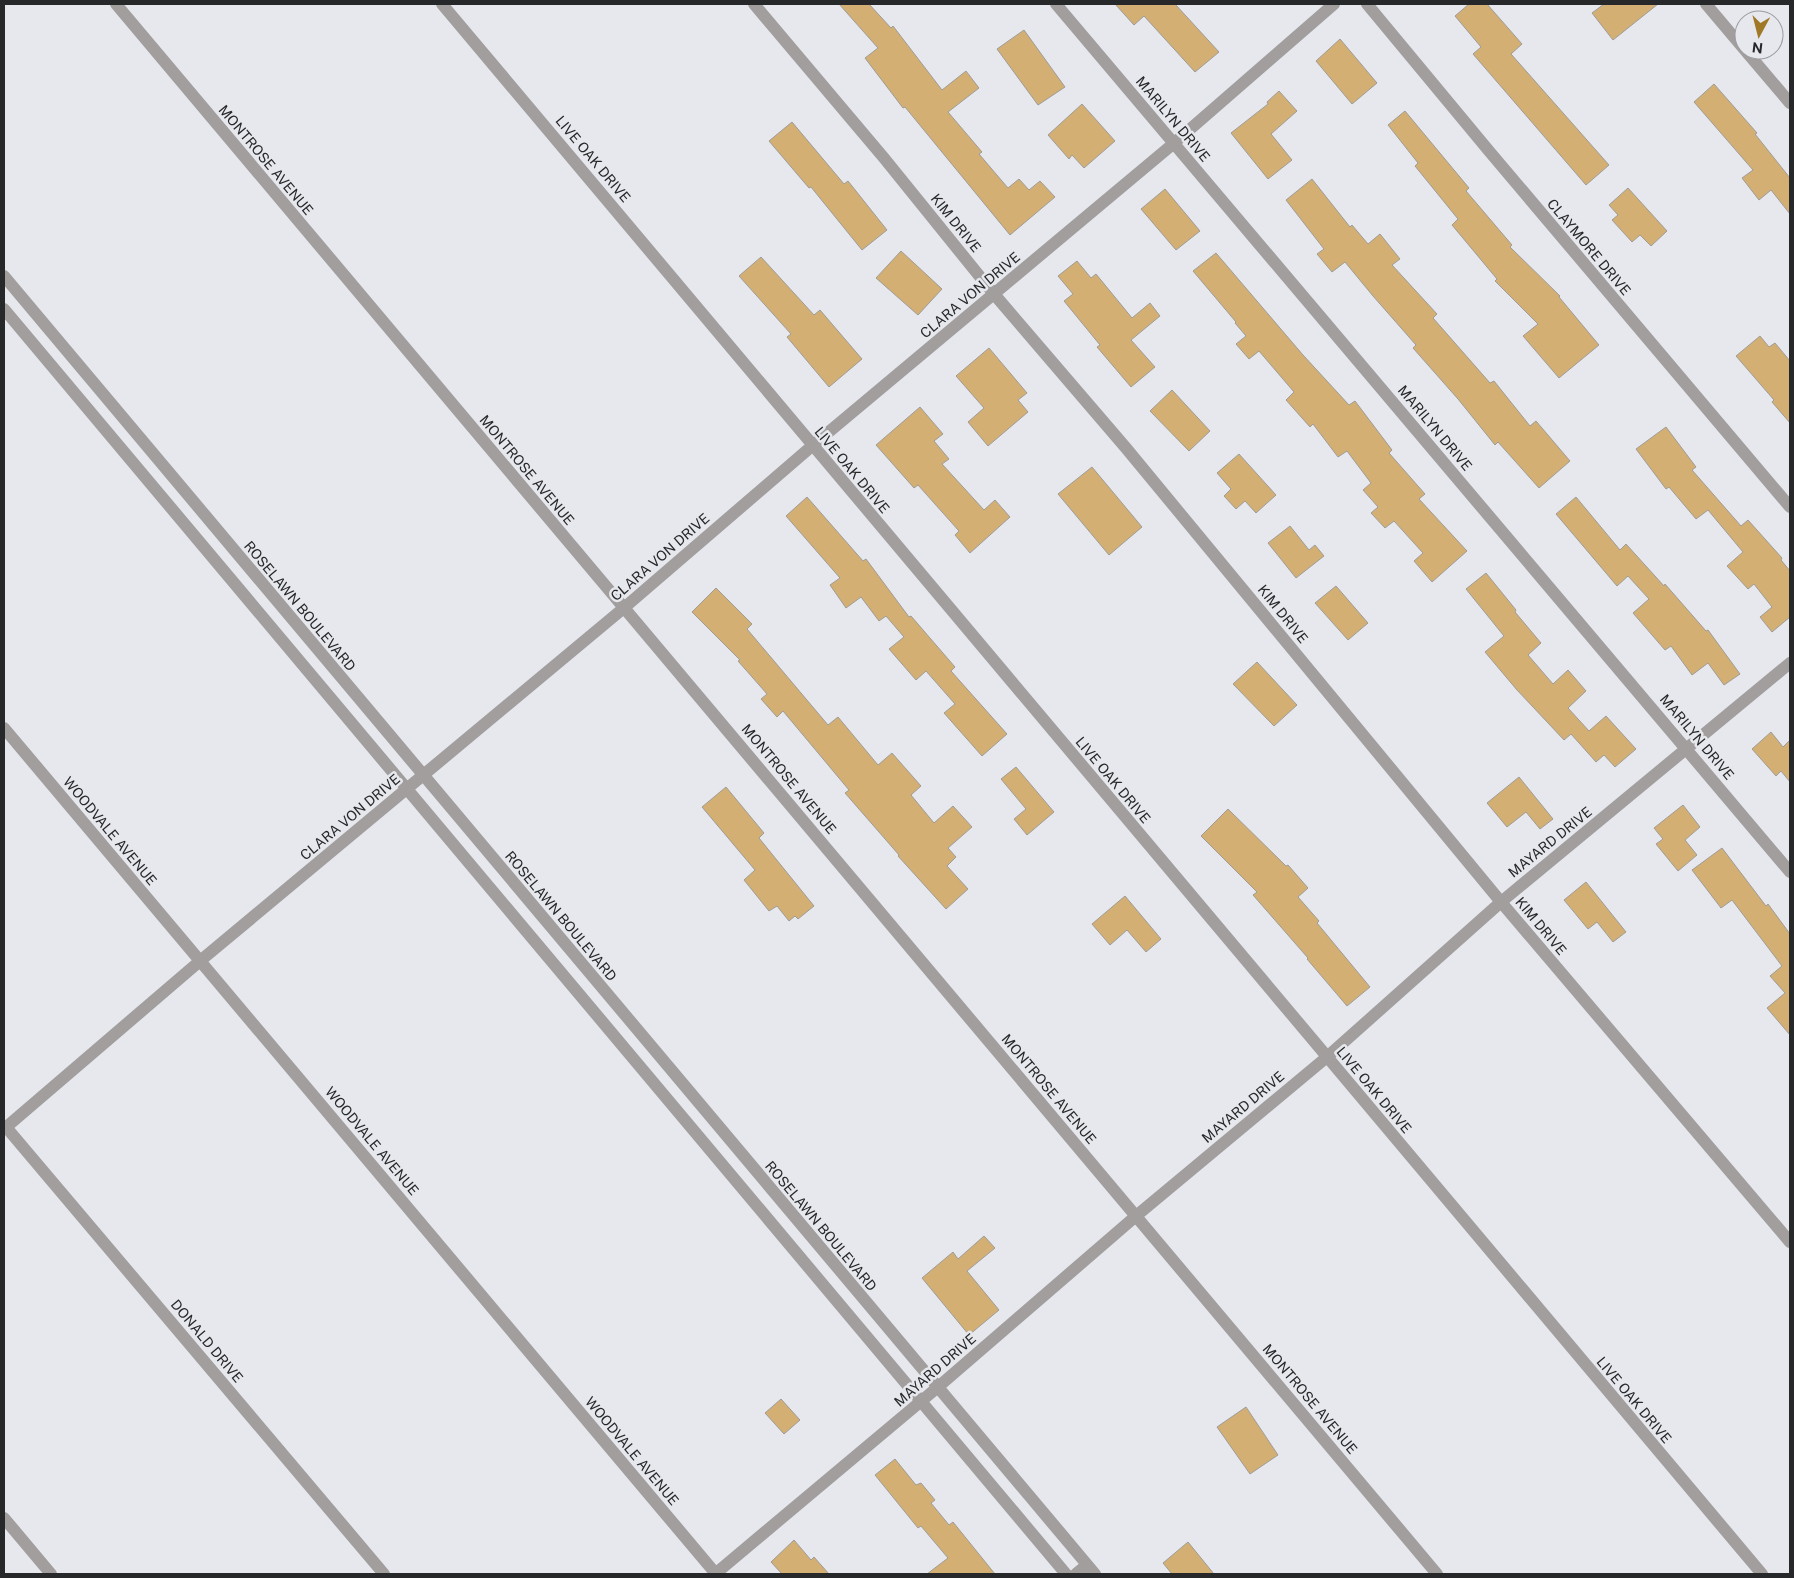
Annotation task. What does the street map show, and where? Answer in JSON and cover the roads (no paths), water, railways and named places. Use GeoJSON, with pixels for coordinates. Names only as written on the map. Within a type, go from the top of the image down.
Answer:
{"type":"FeatureCollection","features":[{"type":"Feature","properties":{"kind":"street","name":"MONTROSE AVENUE"},"geometry":{"type":"LineString","coordinates":[[116,4],[1437,1574]]}},
{"type":"Feature","properties":{"kind":"street","name":"LIVE OAK DRIVE"},"geometry":{"type":"LineString","coordinates":[[442,4],[1762,1574]]}},
{"type":"Feature","properties":{"kind":"street","name":"KIM DRIVE"},"geometry":{"type":"LineString","coordinates":[[754,4],[884,158],[994,294],[1126,448],[1501,902],[1790,1242]]}},
{"type":"Feature","properties":{"kind":"street","name":"MARILYN DRIVE"},"geometry":{"type":"LineString","coordinates":[[1056,4],[1790,872]]}},
{"type":"Feature","properties":{"kind":"street","name":"CLARA VON DRIVE"},"geometry":{"type":"LineString","coordinates":[[5,1128],[200,961],[625,607],[812,446],[1174,144],[1334,4]]}},
{"type":"Feature","properties":{"kind":"street","name":"CLAYMORE DRIVE"},"geometry":{"type":"LineString","coordinates":[[1367,4],[1790,507]]}},
{"type":"Feature","properties":{"kind":"street"},"geometry":{"type":"LineString","coordinates":[[1706,4],[1734,36]]}},
{"type":"Feature","properties":{"kind":"street"},"geometry":{"type":"LineString","coordinates":[[1754,60],[1790,104]]}},
{"type":"Feature","properties":{"kind":"street","name":"ROSELAWN BOULEVARD"},"geometry":{"type":"LineString","coordinates":[[4,276],[1091,1570]]}},
{"type":"Feature","properties":{"kind":"street"},"geometry":{"type":"LineString","coordinates":[[4,309],[1066,1574]]}},
{"type":"Feature","properties":{"kind":"street"},"geometry":{"type":"LineString","coordinates":[[120,448],[136,434]]}},
{"type":"Feature","properties":{"kind":"street"},"geometry":{"type":"LineString","coordinates":[[260,613],[275,600]]}},
{"type":"Feature","properties":{"kind":"street","name":"MAYARD DRIVE"},"geometry":{"type":"LineString","coordinates":[[715,1574],[921,1402],[1136,1216],[1326,1057],[1501,902],[1790,663]]}},
{"type":"Feature","properties":{"kind":"street","name":"WOODVALE AVENUE"},"geometry":{"type":"LineString","coordinates":[[4,728],[715,1574]]}},
{"type":"Feature","properties":{"kind":"street"},"geometry":{"type":"LineString","coordinates":[[547,956],[563,942]]}},
{"type":"Feature","properties":{"kind":"street"},"geometry":{"type":"LineString","coordinates":[[664,1096],[681,1082]]}},
{"type":"Feature","properties":{"kind":"street","name":"DONALD DRIVE"},"geometry":{"type":"LineString","coordinates":[[5,1128],[384,1574]]}},
{"type":"Feature","properties":{"kind":"street"},"geometry":{"type":"LineString","coordinates":[[787,1243],[804,1229]]}},
{"type":"Feature","properties":{"kind":"street"},"geometry":{"type":"LineString","coordinates":[[4,1518],[51,1574]]}},
{"type":"Feature","properties":{"kind":"street"},"geometry":{"type":"LineString","coordinates":[[1076,1574],[1091,1570]]}}]}
